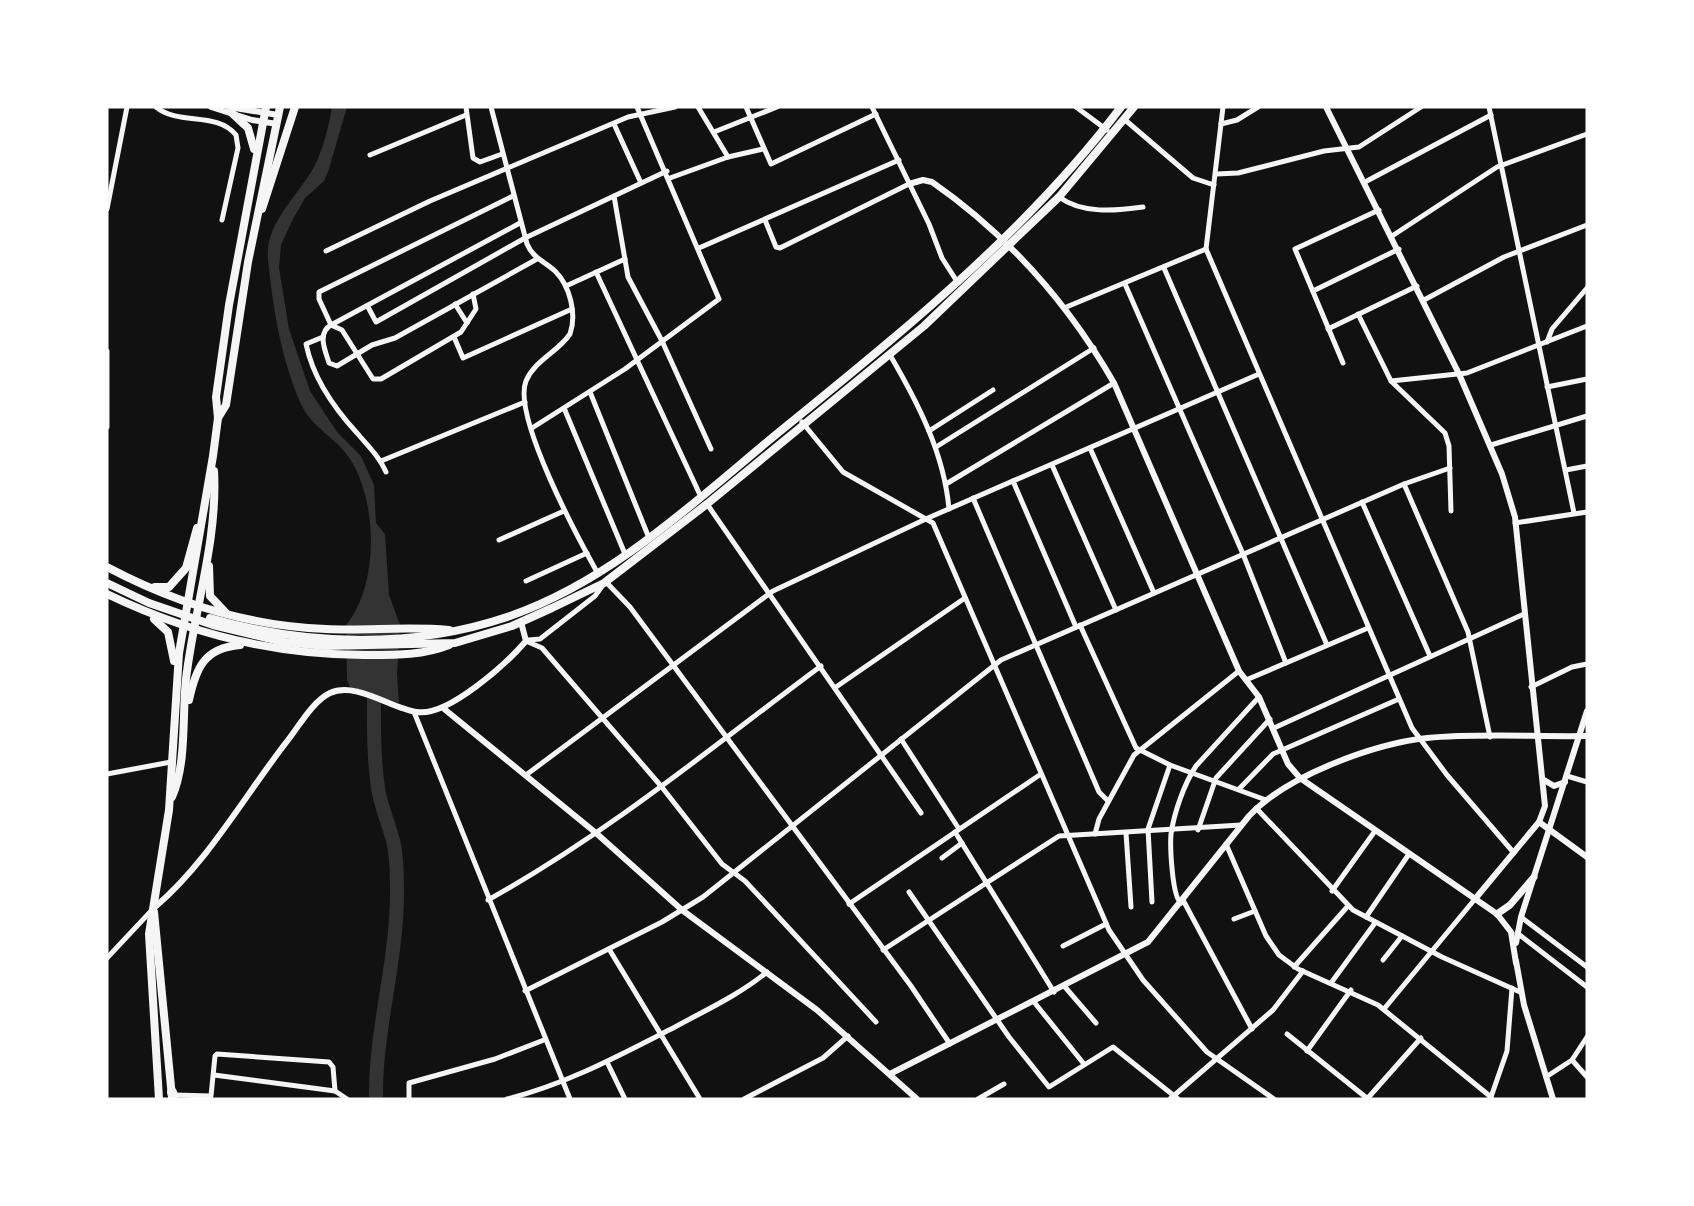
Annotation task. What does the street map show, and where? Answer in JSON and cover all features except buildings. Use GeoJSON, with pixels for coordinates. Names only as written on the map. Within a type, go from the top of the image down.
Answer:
{"type":"FeatureCollection","features":[{"type":"Feature","properties":{"kind":"main road"},"geometry":{"type":"LineString","coordinates":[[256,225],[295,107]]}},
{"type":"Feature","properties":{"kind":"main road"},"geometry":{"type":"LineString","coordinates":[[111,585],[202,619],[284,642],[455,643],[521,622],[604,583],[890,355],[1011,246],[1059,197],[1108,132],[1121,107]]}},
{"type":"Feature","properties":{"kind":"main road"},"geometry":{"type":"LineString","coordinates":[[107,594],[184,626],[257,645],[289,650],[345,643],[403,642],[455,631],[522,611],[597,572],[704,501],[798,417],[958,283],[1133,107]]}},
{"type":"Feature","properties":{"kind":"main road"},"geometry":{"type":"LineString","coordinates":[[233,109],[251,134],[253,165]]}},
{"type":"Feature","properties":{"kind":"main road"},"geometry":{"type":"LineString","coordinates":[[159,1099],[149,951],[150,925],[170,800],[176,683],[214,456],[219,370],[264,114]]}},
{"type":"Feature","properties":{"kind":"main road"},"geometry":{"type":"LineString","coordinates":[[218,418],[226,402],[278,115]]}},
{"type":"Feature","properties":{"kind":"main road"},"geometry":{"type":"LineString","coordinates":[[170,800],[177,776],[194,629],[210,538],[215,494],[214,456]]}},
{"type":"Feature","properties":{"kind":"main road"},"geometry":{"type":"LineString","coordinates":[[139,583],[166,588],[179,579],[188,562],[205,508]]}},
{"type":"Feature","properties":{"kind":"main road"},"geometry":{"type":"LineString","coordinates":[[210,538],[210,593],[217,606],[232,616]]}},
{"type":"Feature","properties":{"kind":"main road"},"geometry":{"type":"LineString","coordinates":[[107,567],[198,607],[301,628],[345,643]]}},
{"type":"Feature","properties":{"kind":"main road"},"geometry":{"type":"LineString","coordinates":[[597,572],[594,580],[604,583]]}},
{"type":"Feature","properties":{"kind":"main road"},"geometry":{"type":"LineString","coordinates":[[107,577],[202,619]]}},
{"type":"Feature","properties":{"kind":"main road"},"geometry":{"type":"LineString","coordinates":[[127,604],[167,630],[176,683]]}},
{"type":"Feature","properties":{"kind":"main road"},"geometry":{"type":"LineString","coordinates":[[403,642],[438,629],[455,631]]}},
{"type":"Feature","properties":{"kind":"main road"},"geometry":{"type":"LineString","coordinates":[[183,720],[202,660],[221,648],[257,645]]}},
{"type":"Feature","properties":{"kind":"main road"},"geometry":{"type":"LineString","coordinates":[[1497,914],[1510,905],[1534,877]]}},
{"type":"Feature","properties":{"kind":"main road"},"geometry":{"type":"LineString","coordinates":[[154,910],[175,1097]]}},
{"type":"Feature","properties":{"kind":"street"},"geometry":{"type":"LineString","coordinates":[[107,209],[127,107]]}},
{"type":"Feature","properties":{"kind":"street"},"geometry":{"type":"LineString","coordinates":[[156,107],[170,115],[219,122],[236,135],[238,148],[222,220]]}},
{"type":"Feature","properties":{"kind":"street"},"geometry":{"type":"LineString","coordinates":[[211,107],[278,115]]}},
{"type":"Feature","properties":{"kind":"street"},"geometry":{"type":"LineString","coordinates":[[466,107],[468,141],[475,160],[483,162],[502,154]]}},
{"type":"Feature","properties":{"kind":"street"},"geometry":{"type":"LineString","coordinates":[[491,107],[524,238],[537,259],[554,271],[566,286],[572,309],[570,334],[530,374],[524,387],[525,402],[532,428],[564,511],[597,572]]}},
{"type":"Feature","properties":{"kind":"street"},"geometry":{"type":"LineString","coordinates":[[532,428],[637,360],[719,299],[668,174],[637,107]]}},
{"type":"Feature","properties":{"kind":"street"},"geometry":{"type":"LineString","coordinates":[[326,251],[506,168],[614,124],[675,107]]}},
{"type":"Feature","properties":{"kind":"street"},"geometry":{"type":"LineString","coordinates":[[698,107],[728,157]]}},
{"type":"Feature","properties":{"kind":"street"},"geometry":{"type":"LineString","coordinates":[[746,107],[771,164],[876,114]]}},
{"type":"Feature","properties":{"kind":"street"},"geometry":{"type":"LineString","coordinates":[[714,132],[777,107]]}},
{"type":"Feature","properties":{"kind":"street"},"geometry":{"type":"LineString","coordinates":[[872,107],[899,160],[942,258],[958,283]]}},
{"type":"Feature","properties":{"kind":"street"},"geometry":{"type":"LineString","coordinates":[[1076,107],[1108,132]]}},
{"type":"Feature","properties":{"kind":"street"},"geometry":{"type":"LineString","coordinates":[[1223,107],[1206,249],[1368,628],[1419,740],[1514,853]]}},
{"type":"Feature","properties":{"kind":"street"},"geometry":{"type":"LineString","coordinates":[[1221,124],[1237,120],[1258,107]]}},
{"type":"Feature","properties":{"kind":"street"},"geometry":{"type":"LineString","coordinates":[[1326,107],[1460,374],[1506,485],[1516,523],[1545,806],[1539,822],[1384,1009]]}},
{"type":"Feature","properties":{"kind":"street"},"geometry":{"type":"LineString","coordinates":[[1216,174],[1238,173],[1362,146],[1421,107]]}},
{"type":"Feature","properties":{"kind":"street"},"geometry":{"type":"LineString","coordinates":[[1489,107],[1574,513]]}},
{"type":"Feature","properties":{"kind":"street"},"geometry":{"type":"LineString","coordinates":[[370,155],[466,115]]}},
{"type":"Feature","properties":{"kind":"street"},"geometry":{"type":"LineString","coordinates":[[1365,182],[1491,115]]}},
{"type":"Feature","properties":{"kind":"street"},"geometry":{"type":"LineString","coordinates":[[1124,119],[1193,178],[1214,185]]}},
{"type":"Feature","properties":{"kind":"street"},"geometry":{"type":"LineString","coordinates":[[614,124],[641,183]]}},
{"type":"Feature","properties":{"kind":"street"},"geometry":{"type":"LineString","coordinates":[[1392,236],[1501,166],[1587,134]]}},
{"type":"Feature","properties":{"kind":"street"},"geometry":{"type":"LineString","coordinates":[[368,307],[376,323],[524,238],[641,183],[763,149]]}},
{"type":"Feature","properties":{"kind":"street"},"geometry":{"type":"LineString","coordinates":[[699,248],[899,160]]}},
{"type":"Feature","properties":{"kind":"street"},"geometry":{"type":"LineString","coordinates":[[765,219],[776,247],[780,248],[909,184],[930,181],[1011,246],[1064,308],[1094,348],[1114,383],[1239,671],[1259,697],[1292,769],[1300,778],[1497,914],[1510,930],[1520,992],[1553,1099]]}},
{"type":"Feature","properties":{"kind":"street"},"geometry":{"type":"LineString","coordinates":[[473,294],[477,305],[467,323],[454,337],[381,379],[373,379],[342,330],[331,325],[318,293],[513,196]]}},
{"type":"Feature","properties":{"kind":"street"},"geometry":{"type":"LineString","coordinates":[[614,196],[617,226],[632,285],[662,341],[711,449]]}},
{"type":"Feature","properties":{"kind":"street"},"geometry":{"type":"LineString","coordinates":[[1059,197],[1068,204],[1090,209],[1143,207]]}},
{"type":"Feature","properties":{"kind":"street"},"geometry":{"type":"LineString","coordinates":[[1343,363],[1295,249],[1379,209]]}},
{"type":"Feature","properties":{"kind":"street"},"geometry":{"type":"LineString","coordinates":[[520,223],[325,329],[323,337],[332,366],[372,345],[395,338],[537,259]]}},
{"type":"Feature","properties":{"kind":"street"},"geometry":{"type":"LineString","coordinates":[[1424,300],[1519,251],[1587,225]]}},
{"type":"Feature","properties":{"kind":"street"},"geometry":{"type":"LineString","coordinates":[[1064,308],[1206,249]]}},
{"type":"Feature","properties":{"kind":"street"},"geometry":{"type":"LineString","coordinates":[[1313,291],[1399,249]]}},
{"type":"Feature","properties":{"kind":"street"},"geometry":{"type":"LineString","coordinates":[[566,286],[625,259]]}},
{"type":"Feature","properties":{"kind":"street"},"geometry":{"type":"LineString","coordinates":[[1164,268],[1327,645]]}},
{"type":"Feature","properties":{"kind":"street"},"geometry":{"type":"LineString","coordinates":[[596,272],[704,501],[836,687],[921,813]]}},
{"type":"Feature","properties":{"kind":"street"},"geometry":{"type":"LineString","coordinates":[[1125,284],[1242,554],[1286,663]]}},
{"type":"Feature","properties":{"kind":"street"},"geometry":{"type":"LineString","coordinates":[[1328,329],[1417,286]]}},
{"type":"Feature","properties":{"kind":"street"},"geometry":{"type":"LineString","coordinates":[[1547,342],[1552,329],[1587,288]]}},
{"type":"Feature","properties":{"kind":"street"},"geometry":{"type":"LineString","coordinates":[[455,304],[467,323]]}},
{"type":"Feature","properties":{"kind":"street"},"geometry":{"type":"LineString","coordinates":[[454,337],[463,358],[572,309]]}},
{"type":"Feature","properties":{"kind":"street"},"geometry":{"type":"LineString","coordinates":[[1358,314],[1391,380],[1443,430],[1449,442],[1451,511]]}},
{"type":"Feature","properties":{"kind":"street"},"geometry":{"type":"LineString","coordinates":[[1391,380],[1460,374],[1587,326]]}},
{"type":"Feature","properties":{"kind":"street"},"geometry":{"type":"LineString","coordinates":[[323,337],[306,344],[314,369],[333,404],[381,461],[386,472]]}},
{"type":"Feature","properties":{"kind":"street"},"geometry":{"type":"LineString","coordinates":[[936,447],[1094,348]]}},
{"type":"Feature","properties":{"kind":"street"},"geometry":{"type":"LineString","coordinates":[[107,351],[107,427]]}},
{"type":"Feature","properties":{"kind":"street"},"geometry":{"type":"LineString","coordinates":[[890,355],[936,447],[946,484],[949,509]]}},
{"type":"Feature","properties":{"kind":"street"},"geometry":{"type":"LineString","coordinates":[[526,775],[769,594],[928,518],[1259,374]]}},
{"type":"Feature","properties":{"kind":"street"},"geometry":{"type":"LineString","coordinates":[[1547,387],[1587,379]]}},
{"type":"Feature","properties":{"kind":"street"},"geometry":{"type":"LineString","coordinates":[[946,484],[1114,383]]}},
{"type":"Feature","properties":{"kind":"street"},"geometry":{"type":"LineString","coordinates":[[929,431],[992,390]]}},
{"type":"Feature","properties":{"kind":"street"},"geometry":{"type":"LineString","coordinates":[[590,392],[649,538]]}},
{"type":"Feature","properties":{"kind":"street"},"geometry":{"type":"LineString","coordinates":[[381,461],[525,402]]}},
{"type":"Feature","properties":{"kind":"street"},"geometry":{"type":"LineString","coordinates":[[564,408],[625,554]]}},
{"type":"Feature","properties":{"kind":"street"},"geometry":{"type":"LineString","coordinates":[[1491,445],[1587,416]]}},
{"type":"Feature","properties":{"kind":"street"},"geometry":{"type":"LineString","coordinates":[[798,417],[843,472],[928,518],[937,530],[1106,924],[1124,955],[1215,1060],[1274,1099]]}},
{"type":"Feature","properties":{"kind":"street"},"geometry":{"type":"LineString","coordinates":[[1090,448],[1154,593]]}},
{"type":"Feature","properties":{"kind":"street"},"geometry":{"type":"LineString","coordinates":[[1052,465],[1116,610]]}},
{"type":"Feature","properties":{"kind":"street"},"geometry":{"type":"LineString","coordinates":[[1566,470],[1587,466]]}},
{"type":"Feature","properties":{"kind":"street"},"geometry":{"type":"LineString","coordinates":[[524,991],[682,910],[735,873],[994,665],[1362,502],[1450,468]]}},
{"type":"Feature","properties":{"kind":"street"},"geometry":{"type":"LineString","coordinates":[[1013,481],[1078,626],[1138,750],[1170,765],[1266,800]]}},
{"type":"Feature","properties":{"kind":"street"},"geometry":{"type":"LineString","coordinates":[[1404,484],[1470,639],[1490,737]]}},
{"type":"Feature","properties":{"kind":"street"},"geometry":{"type":"LineString","coordinates":[[974,498],[1100,792],[1108,801]]}},
{"type":"Feature","properties":{"kind":"street"},"geometry":{"type":"LineString","coordinates":[[1362,502],[1430,656]]}},
{"type":"Feature","properties":{"kind":"street"},"geometry":{"type":"LineString","coordinates":[[499,540],[564,511]]}},
{"type":"Feature","properties":{"kind":"street"},"geometry":{"type":"LineString","coordinates":[[1516,523],[1587,512]]}},
{"type":"Feature","properties":{"kind":"street"},"geometry":{"type":"LineString","coordinates":[[526,581],[587,553]]}},
{"type":"Feature","properties":{"kind":"street"},"geometry":{"type":"LineString","coordinates":[[107,958],[193,867],[318,703],[334,691],[351,691],[414,712],[443,708],[512,658],[526,641],[540,639],[595,596],[604,583],[630,607],[950,1044]]}},
{"type":"Feature","properties":{"kind":"street"},"geometry":{"type":"LineString","coordinates":[[836,687],[965,598]]}},
{"type":"Feature","properties":{"kind":"street"},"geometry":{"type":"LineString","coordinates":[[1274,728],[1524,614]]}},
{"type":"Feature","properties":{"kind":"street"},"geometry":{"type":"LineString","coordinates":[[521,622],[526,641],[542,649],[661,786],[722,864],[735,873],[876,1023]]}},
{"type":"Feature","properties":{"kind":"street"},"geometry":{"type":"LineString","coordinates":[[1246,680],[1368,628]]}},
{"type":"Feature","properties":{"kind":"street"},"geometry":{"type":"LineString","coordinates":[[1531,687],[1572,667],[1587,664]]}},
{"type":"Feature","properties":{"kind":"street"},"geometry":{"type":"LineString","coordinates":[[488,901],[550,866],[821,666]]}},
{"type":"Feature","properties":{"kind":"street"},"geometry":{"type":"LineString","coordinates":[[1095,834],[1108,801],[1138,750],[1239,671]]}},
{"type":"Feature","properties":{"kind":"street"},"geometry":{"type":"LineString","coordinates":[[1252,1028],[1175,894],[1172,831],[1192,773],[1259,697]]}},
{"type":"Feature","properties":{"kind":"street"},"geometry":{"type":"LineString","coordinates":[[1239,789],[1268,757],[1282,749],[1399,699]]}},
{"type":"Feature","properties":{"kind":"street"},"geometry":{"type":"LineString","coordinates":[[443,708],[596,833],[682,910],[848,1036],[917,1099]]}},
{"type":"Feature","properties":{"kind":"street"},"geometry":{"type":"LineString","coordinates":[[1516,963],[1517,933],[1521,917],[1566,779],[1583,736],[1587,711]]}},
{"type":"Feature","properties":{"kind":"street"},"geometry":{"type":"LineString","coordinates":[[414,712],[524,991],[570,1099]]}},
{"type":"Feature","properties":{"kind":"street"},"geometry":{"type":"LineString","coordinates":[[1198,830],[1215,781],[1270,719]]}},
{"type":"Feature","properties":{"kind":"street"},"geometry":{"type":"LineString","coordinates":[[890,1074],[1065,987],[1152,939],[1256,808],[1300,778],[1379,750],[1419,740],[1583,736]]}},
{"type":"Feature","properties":{"kind":"street"},"geometry":{"type":"LineString","coordinates":[[901,739],[957,830],[962,844],[985,883],[1054,992]]}},
{"type":"Feature","properties":{"kind":"street"},"geometry":{"type":"LineString","coordinates":[[107,774],[171,761]]}},
{"type":"Feature","properties":{"kind":"street"},"geometry":{"type":"LineString","coordinates":[[1152,902],[1147,832],[1170,765]]}},
{"type":"Feature","properties":{"kind":"street"},"geometry":{"type":"LineString","coordinates":[[849,904],[1041,774]]}},
{"type":"Feature","properties":{"kind":"street"},"geometry":{"type":"LineString","coordinates":[[1543,779],[1554,786],[1566,779],[1587,782]]}},
{"type":"Feature","properties":{"kind":"street"},"geometry":{"type":"LineString","coordinates":[[1256,808],[1348,906],[1432,952],[1520,992]]}},
{"type":"Feature","properties":{"kind":"street"},"geometry":{"type":"LineString","coordinates":[[1539,822],[1587,858]]}},
{"type":"Feature","properties":{"kind":"street"},"geometry":{"type":"LineString","coordinates":[[883,950],[1055,838],[1068,834],[1198,830],[1241,825]]}},
{"type":"Feature","properties":{"kind":"street"},"geometry":{"type":"LineString","coordinates":[[1332,891],[1375,831]]}},
{"type":"Feature","properties":{"kind":"street"},"geometry":{"type":"LineString","coordinates":[[1126,833],[1131,907]]}},
{"type":"Feature","properties":{"kind":"street"},"geometry":{"type":"LineString","coordinates":[[942,858],[962,844]]}},
{"type":"Feature","properties":{"kind":"street"},"geometry":{"type":"LineString","coordinates":[[1226,844],[1271,944],[1294,967],[1351,990],[1384,1009],[1490,1098],[1507,1051],[1512,988]]}},
{"type":"Feature","properties":{"kind":"street"},"geometry":{"type":"LineString","coordinates":[[1366,917],[1409,854]]}},
{"type":"Feature","properties":{"kind":"street"},"geometry":{"type":"LineString","coordinates":[[909,892],[998,1020],[1049,1087],[1113,1047],[1174,1098],[1280,1002],[1303,971]]}},
{"type":"Feature","properties":{"kind":"street"},"geometry":{"type":"LineString","coordinates":[[1294,967],[1348,906]]}},
{"type":"Feature","properties":{"kind":"street"},"geometry":{"type":"LineString","coordinates":[[1234,919],[1255,911]]}},
{"type":"Feature","properties":{"kind":"street"},"geometry":{"type":"LineString","coordinates":[[1521,917],[1587,967]]}},
{"type":"Feature","properties":{"kind":"street"},"geometry":{"type":"LineString","coordinates":[[1332,983],[1375,922]]}},
{"type":"Feature","properties":{"kind":"street"},"geometry":{"type":"LineString","coordinates":[[1063,946],[1106,924]]}},
{"type":"Feature","properties":{"kind":"street"},"geometry":{"type":"LineString","coordinates":[[1517,933],[1587,987]]}},
{"type":"Feature","properties":{"kind":"street"},"geometry":{"type":"LineString","coordinates":[[1383,960],[1402,936]]}},
{"type":"Feature","properties":{"kind":"street"},"geometry":{"type":"LineString","coordinates":[[609,948],[700,1099]]}},
{"type":"Feature","properties":{"kind":"street"},"geometry":{"type":"LineString","coordinates":[[507,1099],[536,1092],[607,1062],[733,996],[767,972]]}},
{"type":"Feature","properties":{"kind":"street"},"geometry":{"type":"LineString","coordinates":[[1065,987],[1096,1023]]}},
{"type":"Feature","properties":{"kind":"street"},"geometry":{"type":"LineString","coordinates":[[1307,1051],[1351,990]]}},
{"type":"Feature","properties":{"kind":"street"},"geometry":{"type":"LineString","coordinates":[[1034,1002],[1084,1064]]}},
{"type":"Feature","properties":{"kind":"street"},"geometry":{"type":"LineString","coordinates":[[1287,1034],[1367,1099],[1421,1038]]}},
{"type":"Feature","properties":{"kind":"street"},"geometry":{"type":"LineString","coordinates":[[744,1099],[822,1058],[848,1036]]}},
{"type":"Feature","properties":{"kind":"street"},"geometry":{"type":"LineString","coordinates":[[1546,1077],[1572,1060],[1587,1037]]}},
{"type":"Feature","properties":{"kind":"street"},"geometry":{"type":"LineString","coordinates":[[409,1099],[410,1083],[495,1059],[544,1040]]}},
{"type":"Feature","properties":{"kind":"street"},"geometry":{"type":"LineString","coordinates":[[175,1097],[211,1096],[215,1054],[325,1061],[333,1067],[335,1091]]}},
{"type":"Feature","properties":{"kind":"street"},"geometry":{"type":"LineString","coordinates":[[1572,1060],[1587,1077]]}},
{"type":"Feature","properties":{"kind":"street"},"geometry":{"type":"LineString","coordinates":[[607,1062],[625,1099]]}},
{"type":"Feature","properties":{"kind":"street"},"geometry":{"type":"LineString","coordinates":[[214,1075],[335,1091],[347,1099]]}},
{"type":"Feature","properties":{"kind":"street"},"geometry":{"type":"LineString","coordinates":[[978,1099],[1004,1083]]}},
{"type":"Feature","properties":{"kind":"street"},"geometry":{"type":"LineString","coordinates":[[536,1092],[539,1099]]}},
{"type":"Feature","properties":{"kind":"shaded area"},"geometry":{"type":"Polygon","coordinates":[[[332,107],[347,107],[328,172],[324,181],[305,198],[293,219],[281,245],[279,268],[289,329],[310,391],[337,432],[361,456],[374,485],[376,523],[385,534],[389,595],[400,625],[397,674],[399,703],[350,687],[347,680],[346,625],[357,608],[369,567],[370,520],[366,498],[350,459],[311,420],[301,404],[283,351],[270,278],[268,246],[272,233],[277,221],[316,163],[332,107]]]}},
{"type":"Feature","properties":{"kind":"waterway"},"geometry":{"type":"LineString","coordinates":[[374,682],[376,775],[381,803],[394,845],[397,887],[394,945],[379,1047],[376,1099]]}}]}
